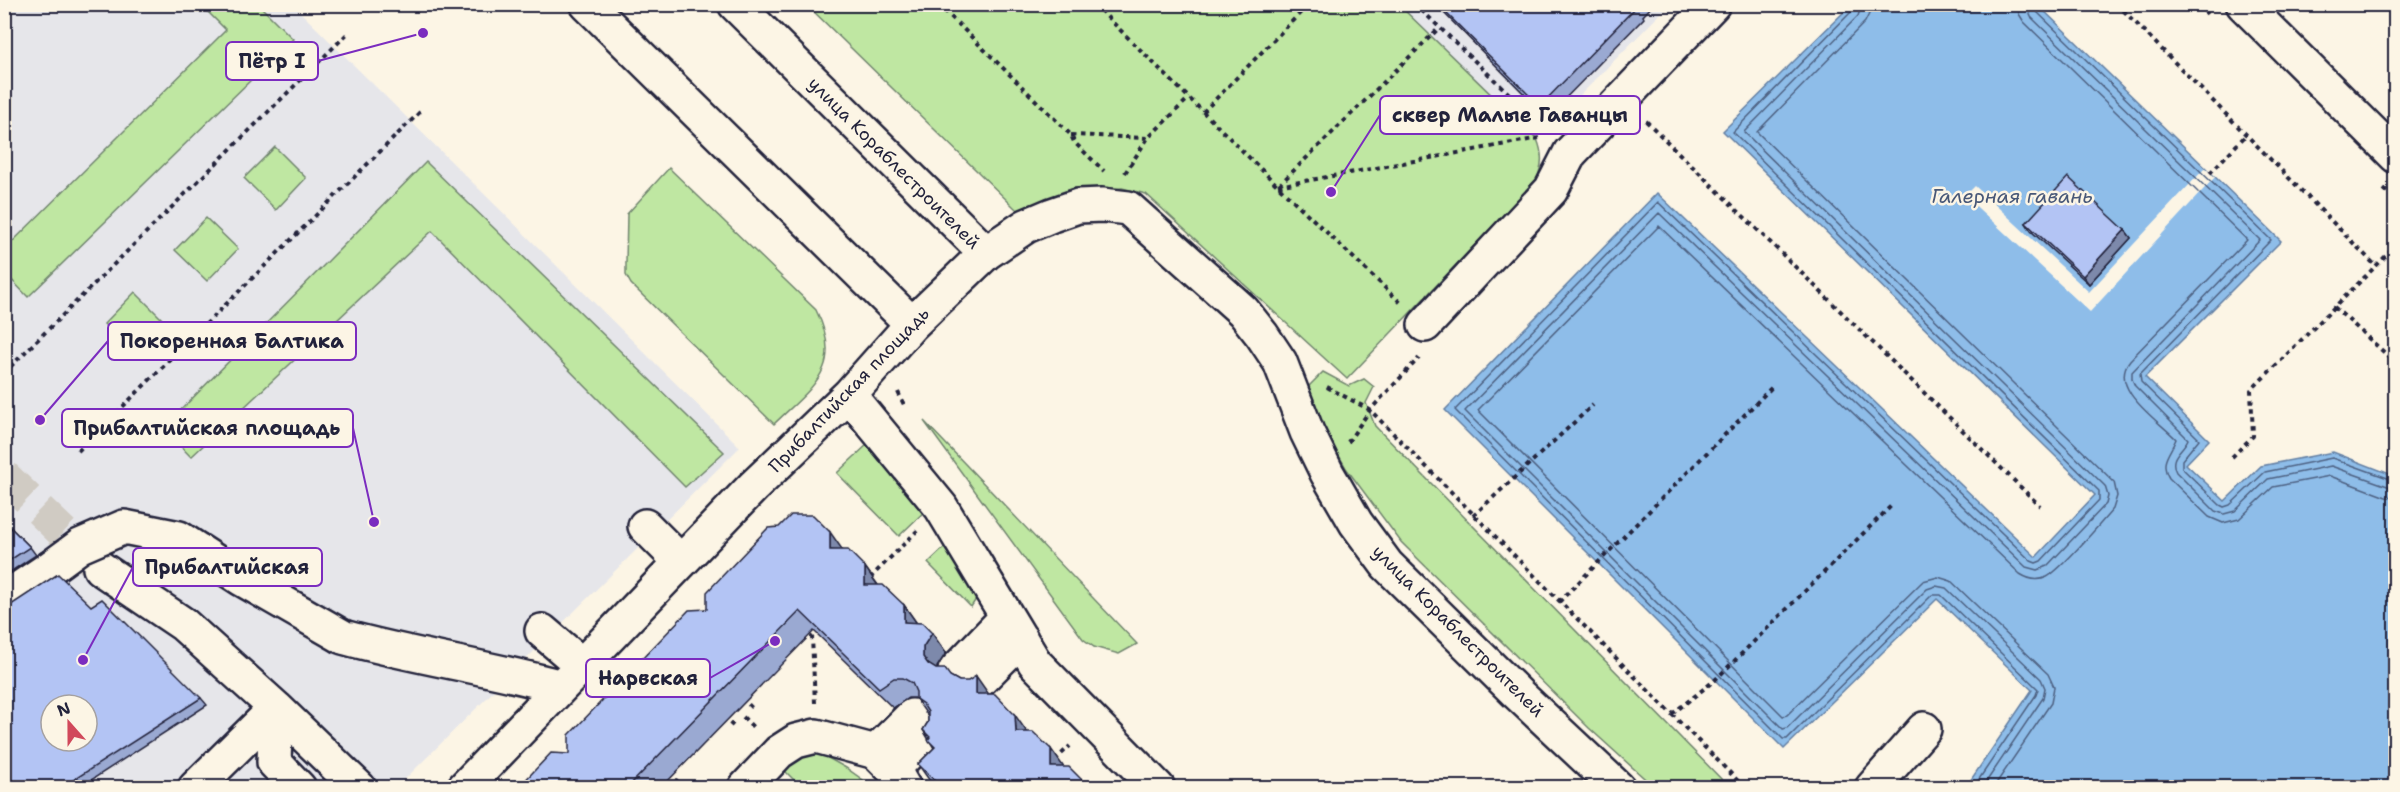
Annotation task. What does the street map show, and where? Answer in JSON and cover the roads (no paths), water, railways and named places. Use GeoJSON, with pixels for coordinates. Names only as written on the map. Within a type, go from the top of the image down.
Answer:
{"type":"FeatureCollection","features":[{"type":"Feature","properties":{"kind":"street"},"geometry":{"type":"LineString","coordinates":[[587,4],[912,324]]}},
{"type":"Feature","properties":{"kind":"street","name":"улица Кораблестроителей"},"geometry":{"type":"LineString","coordinates":[[735,4],[986,254],[1026,226],[1110,195],[1128,208],[1243,311],[1262,334],[1280,362],[1307,432],[1328,473],[1356,523],[1387,565],[1518,694],[1618,788]]}},
{"type":"Feature","properties":{"kind":"street"},"geometry":{"type":"LineString","coordinates":[[1425,325],[1551,190],[1562,144],[1621,99],[1713,4]]}},
{"type":"Feature","properties":{"kind":"street"},"geometry":{"type":"LineString","coordinates":[[2243,4],[2396,156]]}},
{"type":"Feature","properties":{"kind":"street","name":"Прибалтийская площадь"},"geometry":{"type":"LineString","coordinates":[[464,788],[753,487],[849,395],[912,324],[986,254]]}},
{"type":"Feature","properties":{"kind":"street"},"geometry":{"type":"LineString","coordinates":[[849,395],[941,507],[1035,663],[1158,788]]}},
{"type":"Feature","properties":{"kind":"street"},"geometry":{"type":"LineString","coordinates":[[645,526],[681,562]]}},
{"type":"Feature","properties":{"kind":"street"},"geometry":{"type":"LineString","coordinates":[[4,599],[80,546],[124,527],[179,538],[242,579],[343,638],[399,653],[520,676],[571,676]]}},
{"type":"Feature","properties":{"kind":"street"},"geometry":{"type":"LineString","coordinates":[[100,568],[183,624],[276,708],[359,788]]}},
{"type":"Feature","properties":{"kind":"street"},"geometry":{"type":"LineString","coordinates":[[966,677],[1014,628]]}},
{"type":"Feature","properties":{"kind":"street"},"geometry":{"type":"LineString","coordinates":[[542,631],[571,676]]}},
{"type":"Feature","properties":{"kind":"street"},"geometry":{"type":"LineString","coordinates":[[195,788],[276,708]]}},
{"type":"Feature","properties":{"kind":"street"},"geometry":{"type":"LineString","coordinates":[[276,708],[274,762],[299,788]]}},
{"type":"Feature","properties":{"kind":"street"},"geometry":{"type":"LineString","coordinates":[[746,788],[779,752],[796,741],[816,736],[891,769],[918,727]]}},
{"type":"Feature","properties":{"kind":"street"},"geometry":{"type":"LineString","coordinates":[[1872,788],[1924,729]]}},
{"type":"Feature","properties":{"kind":"water","name":"Галерная гавань"},"geometry":{"type":"Polygon","coordinates":[[[1851,5],[2038,5],[2281,241],[2145,377],[2209,440],[2186,464],[2225,501],[2261,466],[2333,452],[2395,476],[2395,787],[1966,787],[2032,690],[1937,599],[1784,749],[1445,410],[1657,193],[2036,557],[2095,495],[1723,131],[1851,5]]]}},
{"type":"Feature","properties":{"kind":"tunnel"},"geometry":{"type":"LineString","coordinates":[[4,476],[98,566]]}},
{"type":"Feature","properties":{"kind":"place","name":"Пётр I"},"geometry":{"type":"Point","coordinates":[423,33]}},
{"type":"Feature","properties":{"kind":"place","name":"сквер Малые Гаванцы"},"geometry":{"type":"Point","coordinates":[1331,192]}},
{"type":"Feature","properties":{"kind":"place","name":"Покоренная Балтика"},"geometry":{"type":"Point","coordinates":[40,420]}},
{"type":"Feature","properties":{"kind":"place","name":"Прибалтийская площадь"},"geometry":{"type":"Point","coordinates":[374,522]}},
{"type":"Feature","properties":{"kind":"place","name":"Нарвская"},"geometry":{"type":"Point","coordinates":[775,641]}},
{"type":"Feature","properties":{"kind":"place","name":"Прибалтийская"},"geometry":{"type":"Point","coordinates":[83,660]}}]}
